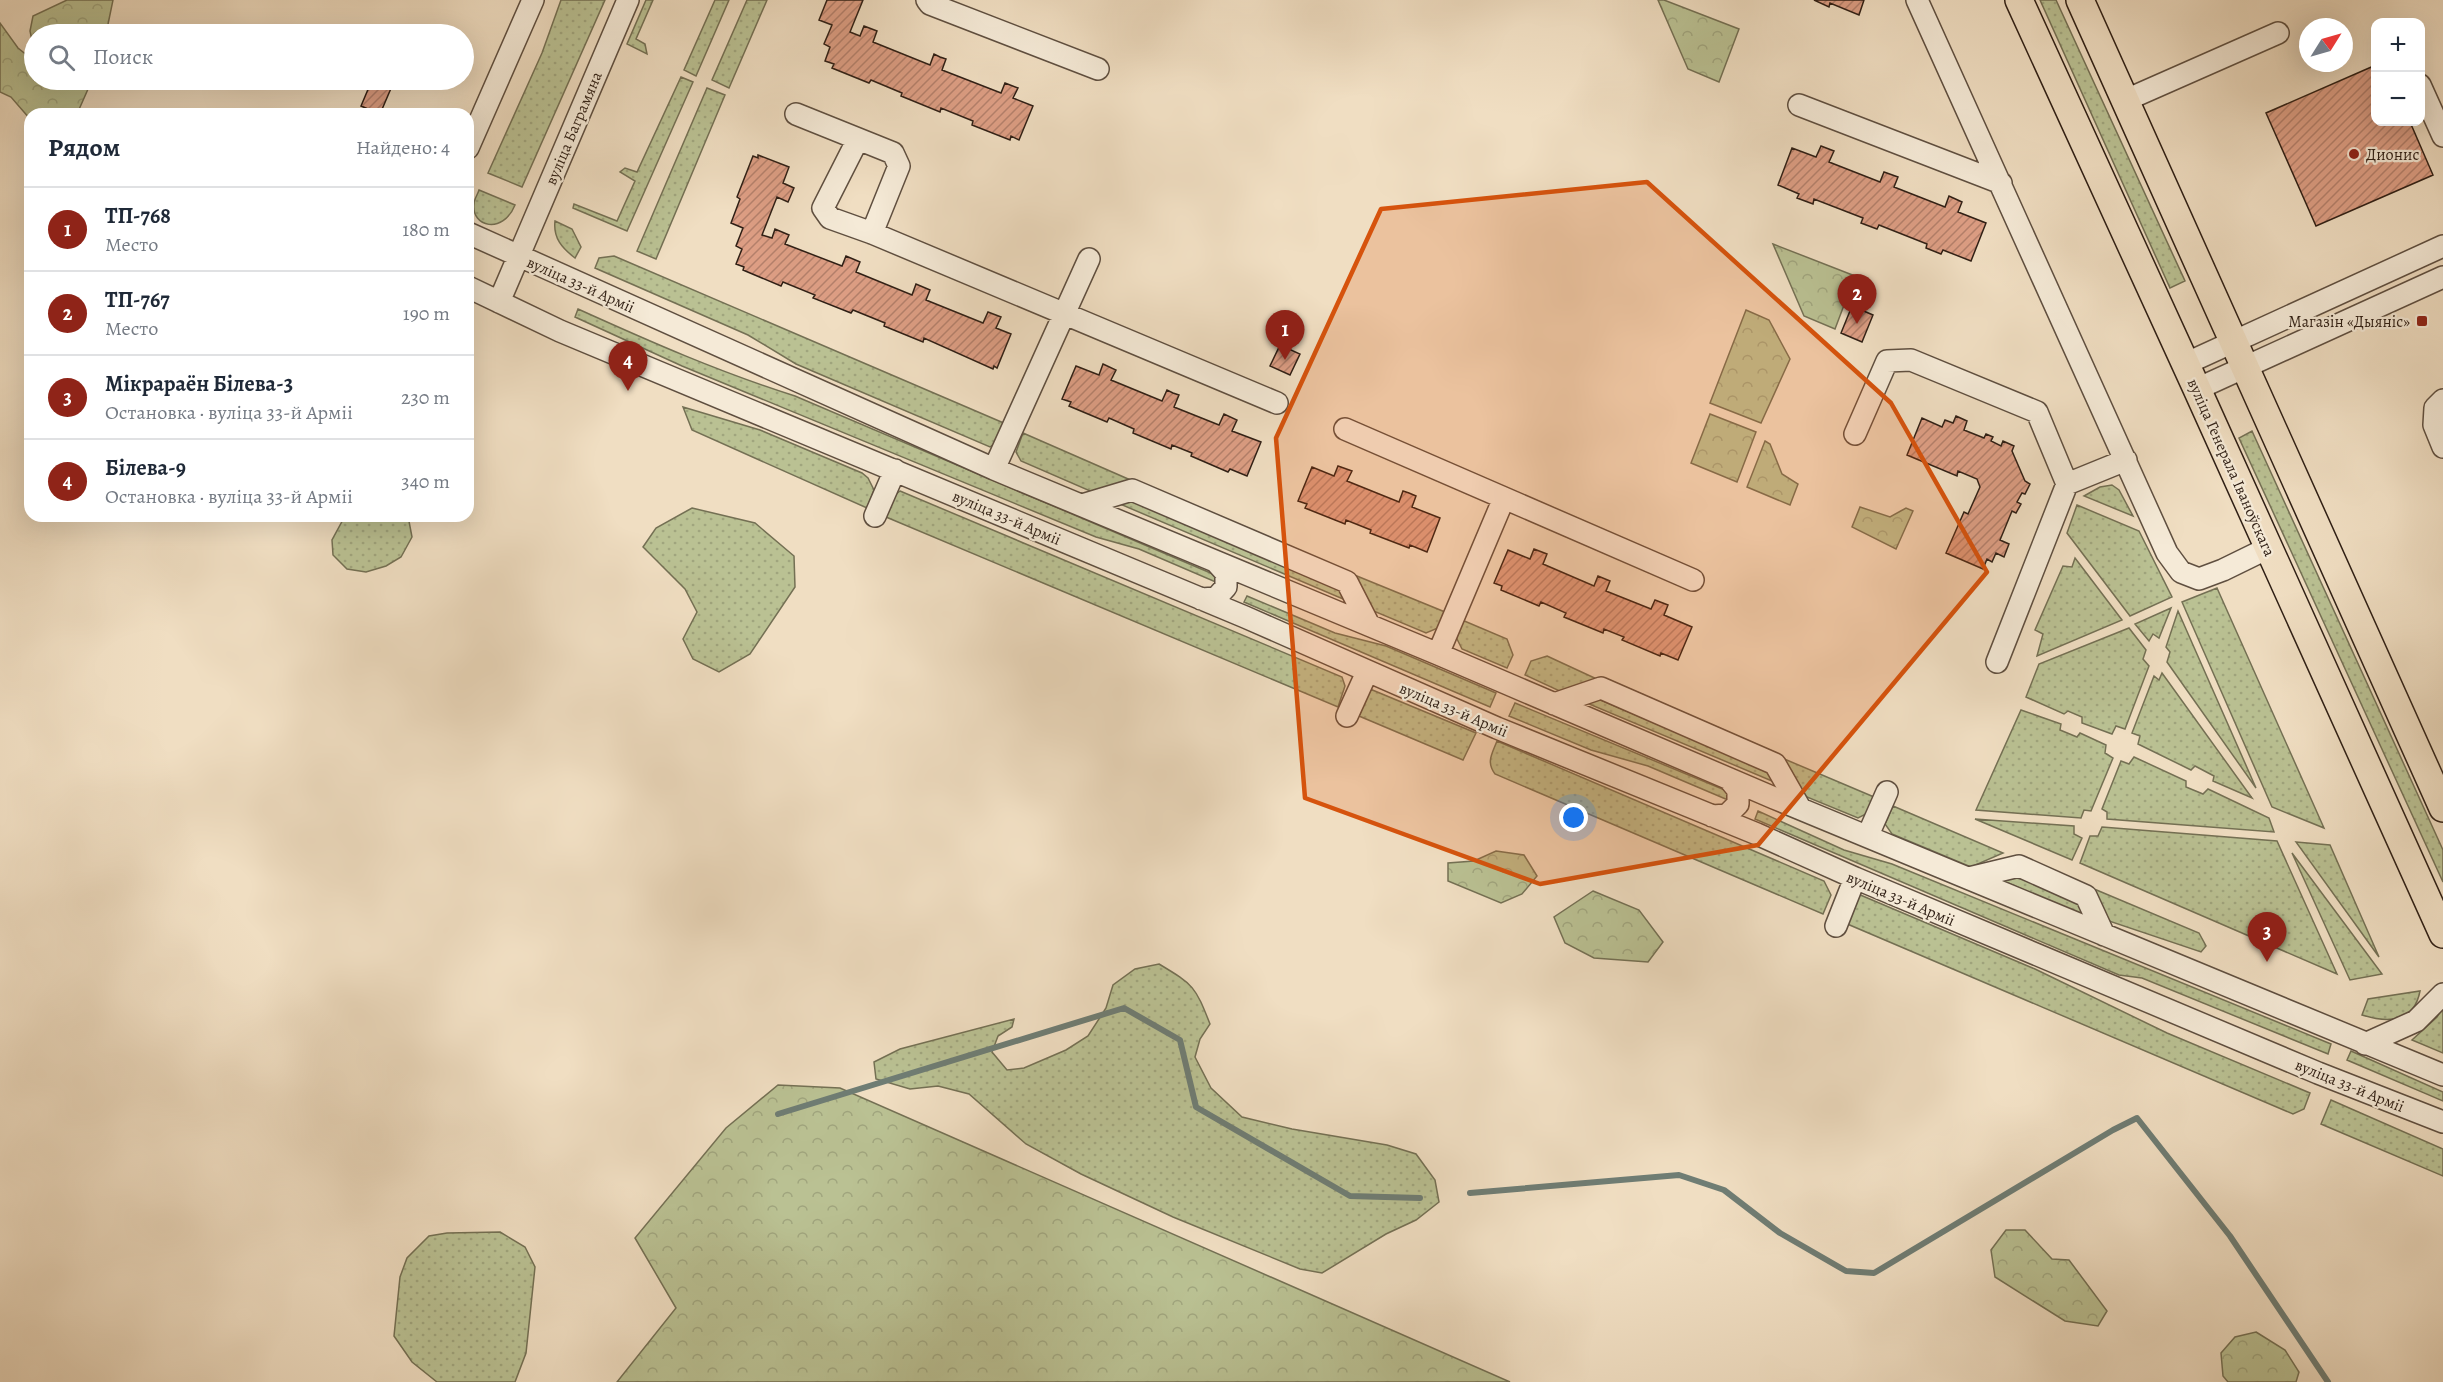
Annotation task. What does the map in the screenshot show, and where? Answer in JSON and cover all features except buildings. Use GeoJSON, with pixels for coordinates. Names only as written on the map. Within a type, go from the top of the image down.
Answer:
{"type":"FeatureCollection","features":[{"type":"Feature","properties":{"kind":"main road","name":"вуліца Генерала Іваноўскага"},"geometry":{"type":"LineString","coordinates":[[2019,0],[2443,934]]}},
{"type":"Feature","properties":{"kind":"main road"},"geometry":{"type":"LineString","coordinates":[[2080,0],[2443,808]]}},
{"type":"Feature","properties":{"kind":"street"},"geometry":{"type":"LineString","coordinates":[[474,134],[533,0]]}},
{"type":"Feature","properties":{"kind":"street","name":"вуліца Баграмяна"},"geometry":{"type":"LineString","coordinates":[[499,302],[628,0]]}},
{"type":"Feature","properties":{"kind":"street"},"geometry":{"type":"LineString","coordinates":[[927,0],[930,4],[1098,69]]}},
{"type":"Feature","properties":{"kind":"street"},"geometry":{"type":"LineString","coordinates":[[1917,0],[2167,553],[2181,572],[2199,579],[2268,548]]}},
{"type":"Feature","properties":{"kind":"street"},"geometry":{"type":"LineString","coordinates":[[2126,100],[2278,33]]}},
{"type":"Feature","properties":{"kind":"street"},"geometry":{"type":"LineString","coordinates":[[2425,94],[2443,136]]}},
{"type":"Feature","properties":{"kind":"street"},"geometry":{"type":"LineString","coordinates":[[1799,105],[2001,183]]}},
{"type":"Feature","properties":{"kind":"street"},"geometry":{"type":"LineString","coordinates":[[796,114],[893,153],[899,166],[872,233]]}},
{"type":"Feature","properties":{"kind":"street"},"geometry":{"type":"LineString","coordinates":[[858,139],[824,208],[830,218],[872,233],[1277,404]]}},
{"type":"Feature","properties":{"kind":"street","name":"вуліца 33-й Арміі"},"geometry":{"type":"LineString","coordinates":[[474,236],[994,468],[1774,798],[2443,1075]]}},
{"type":"Feature","properties":{"kind":"street"},"geometry":{"type":"LineString","coordinates":[[2185,363],[2443,246]]}},
{"type":"Feature","properties":{"kind":"street"},"geometry":{"type":"LineString","coordinates":[[994,468],[1089,259]]}},
{"type":"Feature","properties":{"kind":"street"},"geometry":{"type":"LineString","coordinates":[[2197,389],[2443,278]]}},
{"type":"Feature","properties":{"kind":"street","name":"вуліца 33-й Арміі"},"geometry":{"type":"LineString","coordinates":[[474,290],[560,331],[1201,598],[1367,672],[1756,834],[2318,1073],[2443,1122]]}},
{"type":"Feature","properties":{"kind":"street"},"geometry":{"type":"LineString","coordinates":[[1855,434],[1887,361],[1911,360],[2037,412],[2067,484],[1997,662]]}},
{"type":"Feature","properties":{"kind":"street"},"geometry":{"type":"LineString","coordinates":[[2443,400],[2435,408],[2434,425],[2443,447]]}},
{"type":"Feature","properties":{"kind":"street"},"geometry":{"type":"LineString","coordinates":[[1345,429],[1694,580]]}},
{"type":"Feature","properties":{"kind":"street"},"geometry":{"type":"LineString","coordinates":[[2067,484],[2126,460]]}},
{"type":"Feature","properties":{"kind":"street"},"geometry":{"type":"LineString","coordinates":[[875,516],[895,470]]}},
{"type":"Feature","properties":{"kind":"street"},"geometry":{"type":"LineString","coordinates":[[1082,505],[1132,489],[1347,582],[1369,625]]}},
{"type":"Feature","properties":{"kind":"street"},"geometry":{"type":"LineString","coordinates":[[1438,654],[1504,498]]}},
{"type":"Feature","properties":{"kind":"street"},"geometry":{"type":"LineString","coordinates":[[1201,598],[1216,598],[1226,587],[1226,573],[1217,563]]}},
{"type":"Feature","properties":{"kind":"street"},"geometry":{"type":"LineString","coordinates":[[1245,617],[1238,607],[1238,594],[1248,583],[1263,582]]}},
{"type":"Feature","properties":{"kind":"street"},"geometry":{"type":"LineString","coordinates":[[1347,716],[1367,672]]}},
{"type":"Feature","properties":{"kind":"street"},"geometry":{"type":"LineString","coordinates":[[1554,704],[1601,688],[1776,764],[1800,808]]}},
{"type":"Feature","properties":{"kind":"street"},"geometry":{"type":"LineString","coordinates":[[1712,816],[1727,815],[1738,804],[1738,790],[1729,779]]}},
{"type":"Feature","properties":{"kind":"street"},"geometry":{"type":"LineString","coordinates":[[1868,835],[1887,792]]}},
{"type":"Feature","properties":{"kind":"street"},"geometry":{"type":"LineString","coordinates":[[1756,834],[1748,823],[1748,809],[1759,799],[1774,798]]}},
{"type":"Feature","properties":{"kind":"street"},"geometry":{"type":"LineString","coordinates":[[1969,878],[2019,866],[2086,896],[2104,935]]}},
{"type":"Feature","properties":{"kind":"street"},"geometry":{"type":"LineString","coordinates":[[1836,926],[1855,878]]}},
{"type":"Feature","properties":{"kind":"street"},"geometry":{"type":"LineString","coordinates":[[2365,1044],[2416,1021],[2443,994]]}},
{"type":"Feature","properties":{"kind":"highlighted area"},"geometry":{"type":"Polygon","coordinates":[[[1647,182],[1891,403],[1987,572],[1758,845],[1540,884],[1305,798],[1276,438],[1381,209],[1647,182]]]}},
{"type":"Feature","properties":{"kind":"green space"},"geometry":{"type":"Polygon","coordinates":[[[67,0],[113,0],[108,24],[31,24],[33,16],[67,0]]]}},
{"type":"Feature","properties":{"kind":"green space"},"geometry":{"type":"Polygon","coordinates":[[[561,0],[605,0],[522,187],[488,173],[542,53],[561,0]]]}},
{"type":"Feature","properties":{"kind":"green space"},"geometry":{"type":"Polygon","coordinates":[[[646,0],[653,0],[636,39],[645,44],[647,54],[627,44],[646,0]]]}},
{"type":"Feature","properties":{"kind":"green space"},"geometry":{"type":"Polygon","coordinates":[[[715,0],[729,0],[696,76],[684,70],[715,0]]]}},
{"type":"Feature","properties":{"kind":"green space"},"geometry":{"type":"Polygon","coordinates":[[[747,0],[767,0],[729,88],[712,80],[747,0]]]}},
{"type":"Feature","properties":{"kind":"green space"},"geometry":{"type":"Polygon","coordinates":[[[1658,0],[1664,0],[1739,29],[1719,82],[1688,69],[1658,0]]]}},
{"type":"Feature","properties":{"kind":"green space"},"geometry":{"type":"Polygon","coordinates":[[[2040,0],[2056,0],[2185,281],[2170,288],[2040,0]]]}},
{"type":"Feature","properties":{"kind":"green space"},"geometry":{"type":"Polygon","coordinates":[[[0,23],[24,53],[24,90],[88,90],[80,108],[24,108],[24,112],[11,97],[0,92],[0,23]]]}},
{"type":"Feature","properties":{"kind":"green space"},"geometry":{"type":"Polygon","coordinates":[[[681,77],[693,82],[627,231],[573,208],[574,204],[617,221],[635,181],[620,172],[625,168],[637,172],[681,77]]]}},
{"type":"Feature","properties":{"kind":"green space"},"geometry":{"type":"Polygon","coordinates":[[[707,88],[725,95],[656,259],[637,251],[707,88]]]}},
{"type":"Feature","properties":{"kind":"green space"},"geometry":{"type":"Polygon","coordinates":[[[479,190],[515,205],[510,215],[496,224],[482,222],[477,218],[474,212],[474,202],[479,190]]]}},
{"type":"Feature","properties":{"kind":"green space"},"geometry":{"type":"Polygon","coordinates":[[[555,221],[572,229],[581,247],[575,258],[559,242],[555,233],[555,221]]]}},
{"type":"Feature","properties":{"kind":"green space"},"geometry":{"type":"Polygon","coordinates":[[[1773,244],[1855,276],[1835,329],[1804,316],[1773,244]]]}},
{"type":"Feature","properties":{"kind":"green space"},"geometry":{"type":"Polygon","coordinates":[[[614,256],[1006,424],[1001,439],[990,447],[796,364],[748,335],[595,268],[599,258],[614,256]]]}},
{"type":"Feature","properties":{"kind":"green space"},"geometry":{"type":"Polygon","coordinates":[[[578,309],[712,367],[795,396],[1220,577],[1218,583],[1139,549],[1096,537],[682,366],[575,317],[578,309]]]}},
{"type":"Feature","properties":{"kind":"green space"},"geometry":{"type":"Polygon","coordinates":[[[1746,310],[1769,320],[1790,359],[1761,423],[1710,403],[1746,310]]]}},
{"type":"Feature","properties":{"kind":"green space"},"geometry":{"type":"Polygon","coordinates":[[[683,407],[760,430],[862,473],[868,478],[874,490],[867,508],[692,430],[683,407]]]}},
{"type":"Feature","properties":{"kind":"green space"},"geometry":{"type":"Polygon","coordinates":[[[1710,414],[1756,432],[1737,482],[1691,463],[1710,414]]]}},
{"type":"Feature","properties":{"kind":"green space"},"geometry":{"type":"Polygon","coordinates":[[[2252,431],[2443,850],[2443,882],[2239,438],[2252,431]]]}},
{"type":"Feature","properties":{"kind":"green space"},"geometry":{"type":"Polygon","coordinates":[[[1023,433],[1135,482],[1097,494],[1021,461],[1016,452],[1023,433]]]}},
{"type":"Feature","properties":{"kind":"green space"},"geometry":{"type":"Polygon","coordinates":[[[1765,441],[1770,444],[1782,474],[1798,484],[1790,505],[1747,487],[1765,441]]]}},
{"type":"Feature","properties":{"kind":"green space"},"geometry":{"type":"Polygon","coordinates":[[[2112,485],[2119,490],[2133,516],[2084,496],[2100,487],[2112,485]]]}},
{"type":"Feature","properties":{"kind":"green space"},"geometry":{"type":"Polygon","coordinates":[[[900,491],[1342,677],[1345,686],[1338,707],[886,517],[891,498],[900,491]]]}},
{"type":"Feature","properties":{"kind":"green space"},"geometry":{"type":"Polygon","coordinates":[[[1127,497],[1344,591],[1350,602],[1113,501],[1127,497]]]}},
{"type":"Feature","properties":{"kind":"green space"},"geometry":{"type":"Polygon","coordinates":[[[2077,505],[2139,531],[2172,597],[2130,616],[2067,533],[2077,505]]]}},
{"type":"Feature","properties":{"kind":"green space"},"geometry":{"type":"Polygon","coordinates":[[[1860,507],[1890,517],[1906,508],[1913,511],[1896,549],[1852,527],[1860,507]]]}},
{"type":"Feature","properties":{"kind":"green space"},"geometry":{"type":"Polygon","coordinates":[[[692,508],[755,523],[794,556],[795,587],[750,654],[719,672],[693,659],[683,639],[697,612],[685,589],[643,547],[656,528],[692,508]]]}},
{"type":"Feature","properties":{"kind":"green space"},"geometry":{"type":"Polygon","coordinates":[[[342,522],[409,522],[412,537],[401,557],[386,566],[366,572],[347,569],[333,555],[332,540],[342,522]]]}},
{"type":"Feature","properties":{"kind":"green space"},"geometry":{"type":"Polygon","coordinates":[[[2075,558],[2122,620],[2037,656],[2043,634],[2035,630],[2063,566],[2072,567],[2075,558]]]}},
{"type":"Feature","properties":{"kind":"green space"},"geometry":{"type":"Polygon","coordinates":[[[1352,574],[1445,612],[1438,628],[1426,633],[1364,607],[1352,574]]]}},
{"type":"Feature","properties":{"kind":"green space"},"geometry":{"type":"Polygon","coordinates":[[[2217,588],[2324,828],[2272,807],[2182,602],[2217,588]]]}},
{"type":"Feature","properties":{"kind":"green space"},"geometry":{"type":"Polygon","coordinates":[[[1247,596],[1335,633],[1386,646],[1496,693],[1490,707],[1244,602],[1247,596]]]}},
{"type":"Feature","properties":{"kind":"green space"},"geometry":{"type":"Polygon","coordinates":[[[2171,608],[2159,638],[2153,634],[2149,641],[2135,624],[2171,608]]]}},
{"type":"Feature","properties":{"kind":"green space"},"geometry":{"type":"Polygon","coordinates":[[[2178,611],[2256,788],[2167,662],[2170,652],[2166,647],[2178,611]]]}},
{"type":"Feature","properties":{"kind":"green space"},"geometry":{"type":"Polygon","coordinates":[[[1462,620],[1507,639],[1513,655],[1507,668],[1462,649],[1456,637],[1462,620]]]}},
{"type":"Feature","properties":{"kind":"green space"},"geometry":{"type":"Polygon","coordinates":[[[2129,628],[2146,650],[2143,659],[2149,666],[2125,729],[2116,726],[2112,734],[2082,723],[2082,717],[2068,711],[2064,714],[2026,697],[2039,664],[2129,628]]]}},
{"type":"Feature","properties":{"kind":"green space"},"geometry":{"type":"Polygon","coordinates":[[[1547,656],[1601,681],[1566,694],[1525,675],[1531,661],[1547,656]]]}},
{"type":"Feature","properties":{"kind":"green space"},"geometry":{"type":"Polygon","coordinates":[[[2162,673],[2252,798],[2213,781],[2214,776],[2195,766],[2191,770],[2138,744],[2140,736],[2132,733],[2154,676],[2159,680],[2162,673]]]}},
{"type":"Feature","properties":{"kind":"green space"},"geometry":{"type":"Polygon","coordinates":[[[1370,689],[1476,733],[1463,760],[1359,716],[1370,689]]]}},
{"type":"Feature","properties":{"kind":"green space"},"geometry":{"type":"Polygon","coordinates":[[[1596,698],[1777,775],[1784,786],[1582,701],[1596,698]]]}},
{"type":"Feature","properties":{"kind":"green space"},"geometry":{"type":"Polygon","coordinates":[[[1515,703],[1732,793],[1728,800],[1648,766],[1591,750],[1509,716],[1515,703]]]}},
{"type":"Feature","properties":{"kind":"green space"},"geometry":{"type":"Polygon","coordinates":[[[2021,710],[2061,724],[2060,730],[2077,737],[2080,733],[2106,745],[2105,753],[2113,758],[2091,811],[2084,810],[2081,818],[1976,810],[2021,710]]]}},
{"type":"Feature","properties":{"kind":"green space"},"geometry":{"type":"Polygon","coordinates":[[[1497,741],[1824,881],[1831,895],[1823,914],[1495,774],[1490,762],[1497,741]]]}},
{"type":"Feature","properties":{"kind":"green space"},"geometry":{"type":"Polygon","coordinates":[[[2134,757],[2186,781],[2186,787],[2203,794],[2208,789],[2269,818],[2274,832],[2107,819],[2107,812],[2102,809],[2121,761],[2129,764],[2134,757]]]}},
{"type":"Feature","properties":{"kind":"green space"},"geometry":{"type":"Polygon","coordinates":[[[1782,758],[1874,797],[1868,813],[1858,818],[1802,795],[1782,758]]]}},
{"type":"Feature","properties":{"kind":"green space"},"geometry":{"type":"Polygon","coordinates":[[[1893,806],[2003,853],[1971,867],[1892,834],[1885,824],[1893,806]]]}},
{"type":"Feature","properties":{"kind":"green space"},"geometry":{"type":"Polygon","coordinates":[[[1758,811],[1844,850],[1892,864],[2331,1044],[2328,1054],[2142,978],[2119,975],[1755,819],[1758,811]]]}},
{"type":"Feature","properties":{"kind":"green space"},"geometry":{"type":"Polygon","coordinates":[[[1975,819],[2074,826],[2074,834],[2082,838],[2072,860],[1975,819]]]}},
{"type":"Feature","properties":{"kind":"green space"},"geometry":{"type":"Polygon","coordinates":[[[2102,827],[2277,841],[2337,974],[2080,863],[2090,836],[2098,836],[2102,827]]]}},
{"type":"Feature","properties":{"kind":"green space"},"geometry":{"type":"Polygon","coordinates":[[[2296,842],[2330,845],[2379,957],[2296,842]]]}},
{"type":"Feature","properties":{"kind":"green space"},"geometry":{"type":"Polygon","coordinates":[[[1496,851],[1524,855],[1537,876],[1522,894],[1501,903],[1448,881],[1448,863],[1474,861],[1496,851]]]}},
{"type":"Feature","properties":{"kind":"green space"},"geometry":{"type":"Polygon","coordinates":[[[2292,853],[2382,974],[2350,980],[2292,853]]]}},
{"type":"Feature","properties":{"kind":"green space"},"geometry":{"type":"Polygon","coordinates":[[[2003,871],[2078,902],[2082,911],[2081,915],[1983,872],[2003,871]]]}},
{"type":"Feature","properties":{"kind":"green space"},"geometry":{"type":"Polygon","coordinates":[[[2087,886],[2199,933],[2206,946],[2201,952],[2100,918],[2087,886]]]}},
{"type":"Feature","properties":{"kind":"green space"},"geometry":{"type":"Polygon","coordinates":[[[1593,891],[1639,910],[1663,942],[1648,962],[1594,958],[1565,943],[1554,917],[1593,891]]]}},
{"type":"Feature","properties":{"kind":"green space"},"geometry":{"type":"Polygon","coordinates":[[[1858,894],[2035,969],[2167,1033],[2310,1093],[2304,1109],[2293,1114],[1845,923],[1858,894]]]}},
{"type":"Feature","properties":{"kind":"green space"},"geometry":{"type":"Polygon","coordinates":[[[1159,964],[1187,982],[1201,1002],[1210,1024],[1200,1039],[1195,1057],[1211,1088],[1242,1117],[1292,1129],[1387,1145],[1416,1154],[1435,1180],[1439,1202],[1416,1220],[1386,1234],[1322,1273],[1300,1269],[1173,1217],[1081,1174],[1026,1144],[969,1094],[938,1086],[910,1089],[876,1079],[874,1062],[900,1049],[1014,1019],[1012,1027],[998,1036],[992,1052],[1007,1070],[1024,1068],[1066,1050],[1088,1036],[1106,1008],[1113,985],[1135,969],[1159,964]]]}},
{"type":"Feature","properties":{"kind":"green space"},"geometry":{"type":"Polygon","coordinates":[[[2420,991],[2417,1002],[2406,1015],[2381,1019],[2362,1015],[2368,999],[2420,991]]]}},
{"type":"Feature","properties":{"kind":"green space"},"geometry":{"type":"Polygon","coordinates":[[[2443,1007],[2443,1053],[2412,1040],[2437,1017],[2443,1007]]]}},
{"type":"Feature","properties":{"kind":"green space"},"geometry":{"type":"Polygon","coordinates":[[[2351,1051],[2443,1092],[2443,1101],[2347,1060],[2351,1051]]]}},
{"type":"Feature","properties":{"kind":"green space"},"geometry":{"type":"Polygon","coordinates":[[[778,1085],[840,1088],[1510,1382],[617,1382],[676,1308],[635,1238],[726,1128],[778,1085]]]}},
{"type":"Feature","properties":{"kind":"green space"},"geometry":{"type":"Polygon","coordinates":[[[2331,1100],[2443,1149],[2443,1176],[2321,1124],[2331,1100]]]}},
{"type":"Feature","properties":{"kind":"green space"},"geometry":{"type":"Polygon","coordinates":[[[2006,1230],[2025,1230],[2052,1259],[2069,1260],[2107,1311],[2098,1326],[2065,1321],[1995,1277],[1991,1250],[2006,1230]]]}},
{"type":"Feature","properties":{"kind":"green space"},"geometry":{"type":"Polygon","coordinates":[[[500,1232],[525,1247],[535,1267],[526,1353],[515,1382],[437,1382],[412,1362],[394,1336],[400,1277],[407,1258],[429,1236],[447,1233],[500,1232]]]}},
{"type":"Feature","properties":{"kind":"green space"},"geometry":{"type":"Polygon","coordinates":[[[2256,1332],[2285,1350],[2299,1372],[2296,1382],[2228,1382],[2223,1376],[2221,1353],[2235,1337],[2256,1332]]]}},
{"type":"Feature","properties":{"kind":"waterway"},"geometry":{"type":"LineString","coordinates":[[778,1114],[1124,1008],[1180,1040],[1196,1107],[1350,1196],[1420,1198]]}},
{"type":"Feature","properties":{"kind":"waterway"},"geometry":{"type":"LineString","coordinates":[[1470,1193],[1679,1175],[1724,1190],[1780,1233],[1846,1271],[1874,1273],[2113,1130],[2137,1118],[2230,1236],[2328,1382]]}},
{"type":"Feature","properties":{"kind":"place","name":"Дионис"},"geometry":{"type":"Point","coordinates":[2354,154]}},
{"type":"Feature","properties":{"kind":"place","name":"Магазін «Дыяніс»"},"geometry":{"type":"Point","coordinates":[2422,321]}},
{"type":"Feature","properties":{"kind":"place","name":"ТП-767"},"geometry":{"type":"Point","coordinates":[1857,324]}},
{"type":"Feature","properties":{"kind":"place","name":"ТП-768"},"geometry":{"type":"Point","coordinates":[1285,360]}},
{"type":"Feature","properties":{"kind":"place","name":"Білева-9"},"geometry":{"type":"Point","coordinates":[628,391]}},
{"type":"Feature","properties":{"kind":"place","name":"Мікрараён Білева-3"},"geometry":{"type":"Point","coordinates":[2267,962]}}]}
